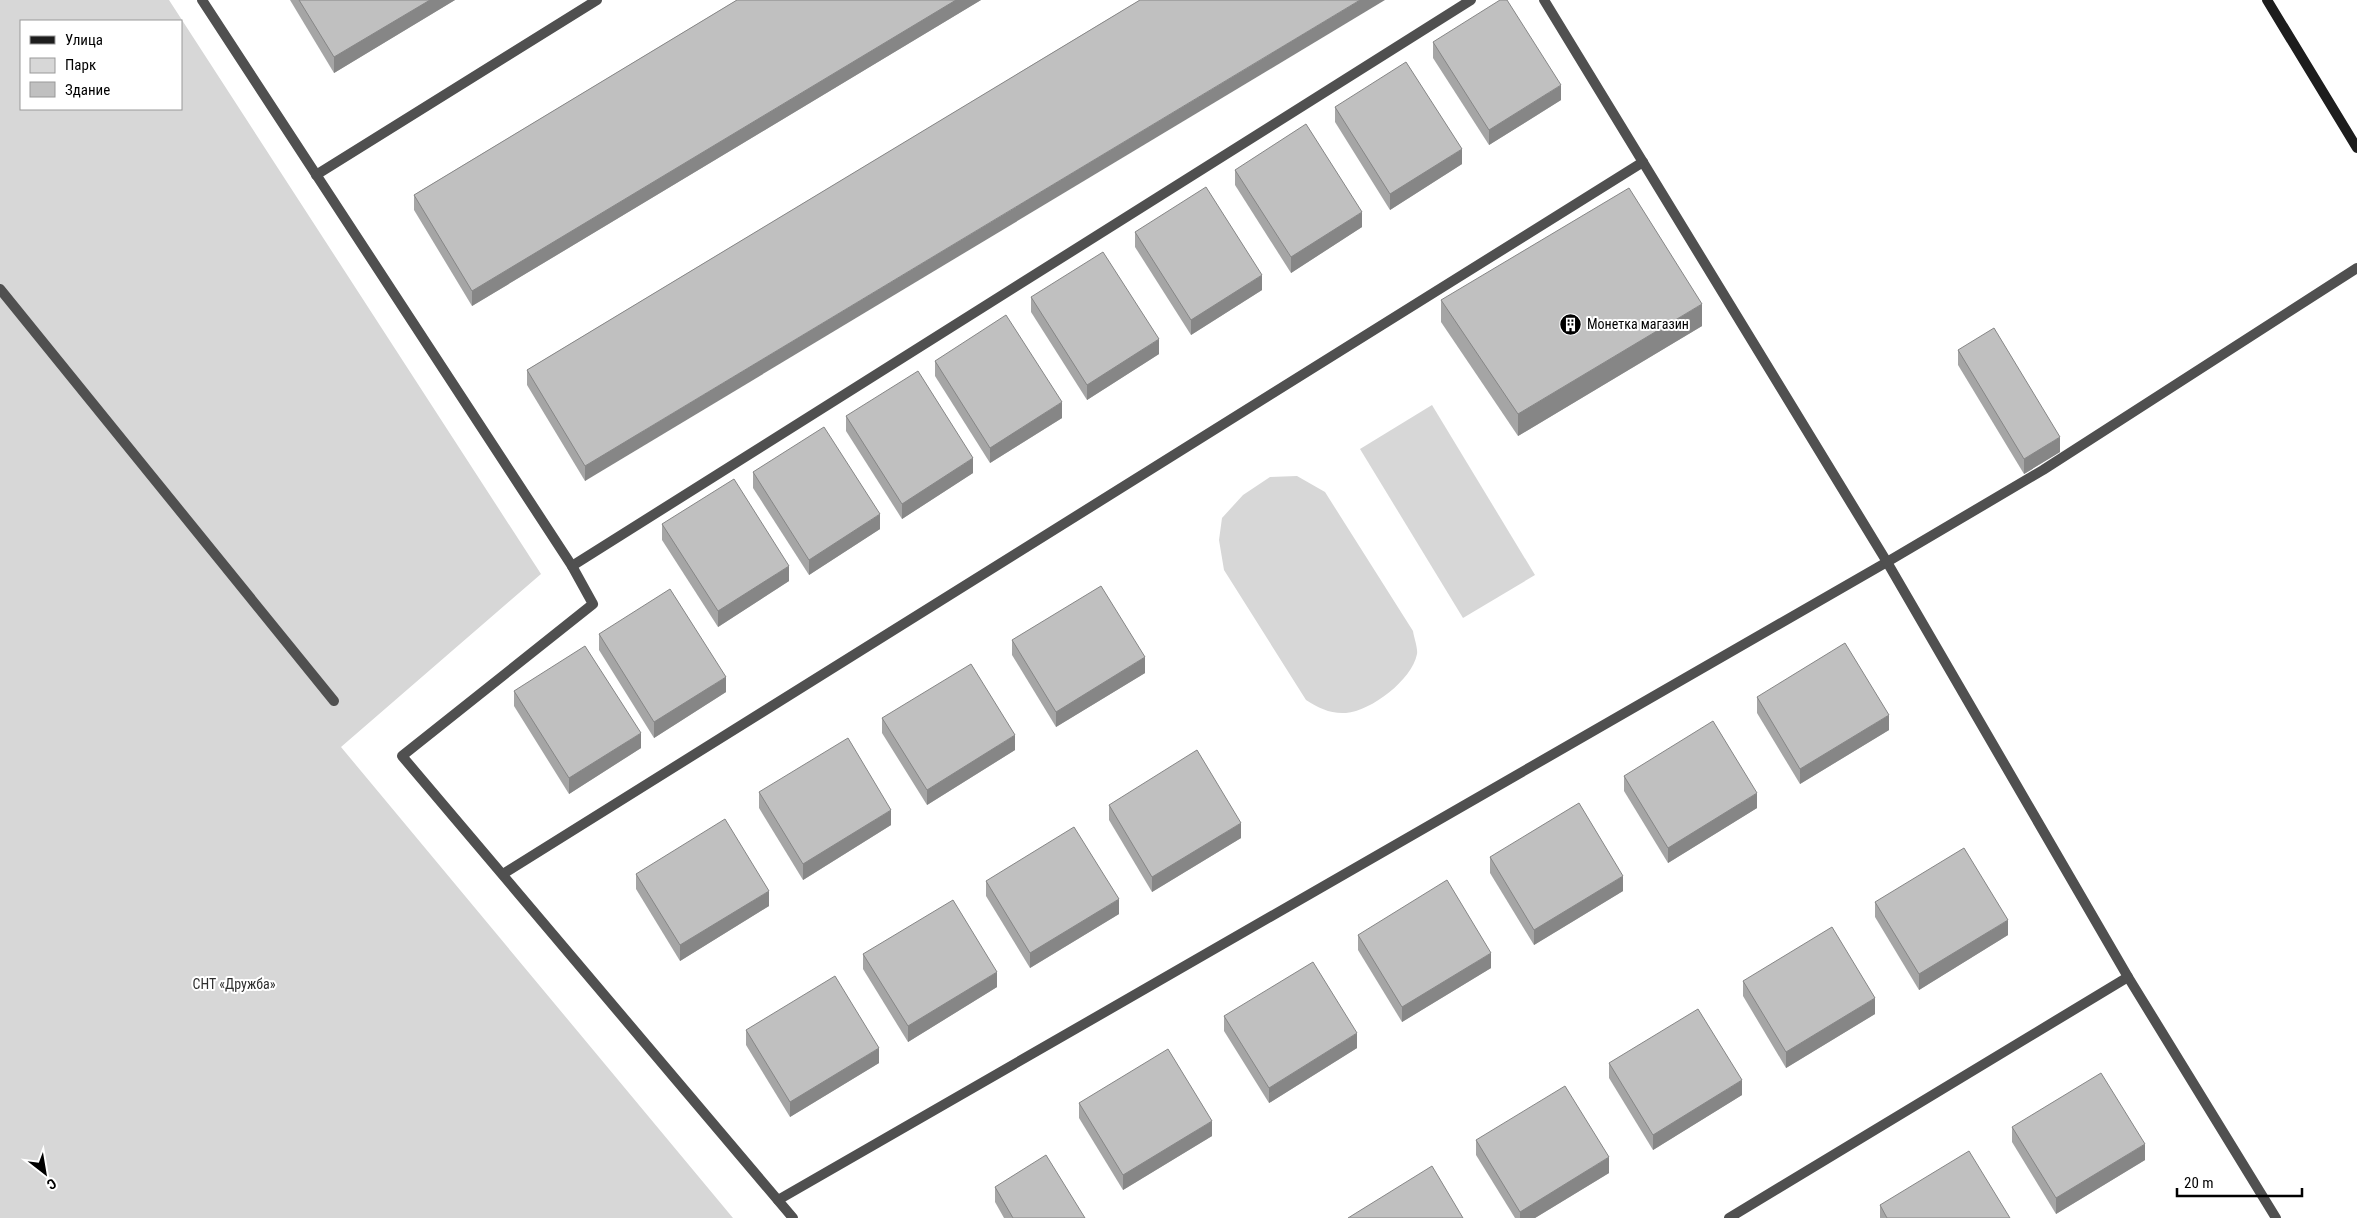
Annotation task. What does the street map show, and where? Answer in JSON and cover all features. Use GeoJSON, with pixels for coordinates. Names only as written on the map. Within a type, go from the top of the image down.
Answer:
{"type":"FeatureCollection","features":[{"type":"Feature","properties":{"kind":"main road"},"geometry":{"type":"LineString","coordinates":[[2267,0],[2357,148]]}},
{"type":"Feature","properties":{"kind":"street"},"geometry":{"type":"LineString","coordinates":[[202,0],[572,566],[593,604],[402,756],[793,1218]]}},
{"type":"Feature","properties":{"kind":"street"},"geometry":{"type":"LineString","coordinates":[[316,175],[597,0]]}},
{"type":"Feature","properties":{"kind":"street"},"geometry":{"type":"LineString","coordinates":[[572,566],[1471,0]]}},
{"type":"Feature","properties":{"kind":"street"},"geometry":{"type":"LineString","coordinates":[[1544,0],[1886,562],[2128,976],[2276,1218]]}},
{"type":"Feature","properties":{"kind":"street"},"geometry":{"type":"LineString","coordinates":[[503,874],[1643,162]]}},
{"type":"Feature","properties":{"kind":"street"},"geometry":{"type":"LineString","coordinates":[[778,1200],[2043,470],[2357,268]]}},
{"type":"Feature","properties":{"kind":"street"},"geometry":{"type":"LineString","coordinates":[[0,290],[334,701]]}},
{"type":"Feature","properties":{"kind":"street"},"geometry":{"type":"LineString","coordinates":[[1729,1218],[2128,976]]}},
{"type":"Feature","properties":{"kind":"green space","name":"СНТ «Дружба»"},"geometry":{"type":"Polygon","coordinates":[[[0,0],[169,0],[182,20],[20,20],[20,110],[182,110],[182,20],[541,574],[341,747],[733,1218],[0,1218],[0,0]]]}},
{"type":"Feature","properties":{"kind":"green space"},"geometry":{"type":"Polygon","coordinates":[[[1432,405],[1535,575],[1463,618],[1360,449],[1432,405]]]}},
{"type":"Feature","properties":{"kind":"green space"},"geometry":{"type":"Polygon","coordinates":[[[1297,476],[1325,492],[1413,631],[1417,654],[1414,664],[1407,674],[1399,684],[1378,700],[1356,711],[1340,713],[1330,711],[1306,700],[1224,570],[1219,540],[1222,518],[1243,495],[1270,477],[1297,476]]]}},
{"type":"Feature","properties":{"kind":"building"},"geometry":{"type":"Polygon","coordinates":[[[299,0],[430,0],[334,57],[299,0]]]}},
{"type":"Feature","properties":{"kind":"building"},"geometry":{"type":"Polygon","coordinates":[[[737,0],[956,0],[472,291],[414,195],[737,0]]]}},
{"type":"Feature","properties":{"kind":"building"},"geometry":{"type":"Polygon","coordinates":[[[1140,0],[1360,0],[585,466],[527,370],[1140,0]]]}},
{"type":"Feature","properties":{"kind":"building"},"geometry":{"type":"Polygon","coordinates":[[[1500,0],[1507,0],[1561,85],[1489,130],[1433,42],[1500,0]]]}},
{"type":"Feature","properties":{"kind":"building"},"geometry":{"type":"Polygon","coordinates":[[[1406,62],[1462,149],[1390,194],[1335,107],[1406,62]]]}},
{"type":"Feature","properties":{"kind":"building"},"geometry":{"type":"Polygon","coordinates":[[[1306,124],[1362,212],[1291,257],[1235,170],[1306,124]]]}},
{"type":"Feature","properties":{"kind":"building"},"geometry":{"type":"Polygon","coordinates":[[[1206,187],[1262,275],[1191,320],[1135,232],[1206,187]]]}},
{"type":"Feature","properties":{"kind":"building","name":"Монетка магазин"},"geometry":{"type":"Polygon","coordinates":[[[1629,188],[1702,304],[1518,414],[1441,300],[1629,188]]]}},
{"type":"Feature","properties":{"kind":"building"},"geometry":{"type":"Polygon","coordinates":[[[1103,252],[1159,339],[1087,385],[1031,297],[1103,252]]]}},
{"type":"Feature","properties":{"kind":"building"},"geometry":{"type":"Polygon","coordinates":[[[1006,315],[1062,402],[990,448],[935,361],[1006,315]]]}},
{"type":"Feature","properties":{"kind":"building"},"geometry":{"type":"Polygon","coordinates":[[[1994,328],[2060,437],[2024,459],[1958,350],[1994,328]]]}},
{"type":"Feature","properties":{"kind":"building"},"geometry":{"type":"Polygon","coordinates":[[[918,371],[973,458],[902,504],[846,416],[918,371]]]}},
{"type":"Feature","properties":{"kind":"building"},"geometry":{"type":"Polygon","coordinates":[[[824,427],[880,514],[809,560],[753,472],[824,427]]]}},
{"type":"Feature","properties":{"kind":"building"},"geometry":{"type":"Polygon","coordinates":[[[734,479],[789,566],[718,611],[662,524],[734,479]]]}},
{"type":"Feature","properties":{"kind":"building"},"geometry":{"type":"Polygon","coordinates":[[[1101,586],[1145,657],[1056,712],[1012,640],[1101,586]]]}},
{"type":"Feature","properties":{"kind":"building"},"geometry":{"type":"Polygon","coordinates":[[[670,589],[726,677],[654,722],[599,634],[670,589]]]}},
{"type":"Feature","properties":{"kind":"building"},"geometry":{"type":"Polygon","coordinates":[[[1845,643],[1889,715],[1800,769],[1757,697],[1845,643]]]}},
{"type":"Feature","properties":{"kind":"building"},"geometry":{"type":"Polygon","coordinates":[[[585,646],[641,733],[569,778],[514,691],[585,646]]]}},
{"type":"Feature","properties":{"kind":"building"},"geometry":{"type":"Polygon","coordinates":[[[971,664],[1015,735],[927,790],[882,718],[971,664]]]}},
{"type":"Feature","properties":{"kind":"building"},"geometry":{"type":"Polygon","coordinates":[[[1713,721],[1757,793],[1668,848],[1624,776],[1713,721]]]}},
{"type":"Feature","properties":{"kind":"building"},"geometry":{"type":"Polygon","coordinates":[[[848,738],[891,810],[803,864],[759,792],[848,738]]]}},
{"type":"Feature","properties":{"kind":"building"},"geometry":{"type":"Polygon","coordinates":[[[1197,750],[1241,823],[1152,877],[1109,805],[1197,750]]]}},
{"type":"Feature","properties":{"kind":"building"},"geometry":{"type":"Polygon","coordinates":[[[1579,803],[1623,876],[1534,930],[1490,857],[1579,803]]]}},
{"type":"Feature","properties":{"kind":"building"},"geometry":{"type":"Polygon","coordinates":[[[725,819],[769,891],[680,945],[636,874],[725,819]]]}},
{"type":"Feature","properties":{"kind":"building"},"geometry":{"type":"Polygon","coordinates":[[[1074,827],[1119,899],[1030,953],[986,881],[1074,827]]]}},
{"type":"Feature","properties":{"kind":"building"},"geometry":{"type":"Polygon","coordinates":[[[1964,848],[2008,920],[1919,974],[1875,902],[1964,848]]]}},
{"type":"Feature","properties":{"kind":"building"},"geometry":{"type":"Polygon","coordinates":[[[1447,880],[1491,953],[1402,1007],[1358,935],[1447,880]]]}},
{"type":"Feature","properties":{"kind":"building"},"geometry":{"type":"Polygon","coordinates":[[[953,900],[997,972],[908,1026],[863,954],[953,900]]]}},
{"type":"Feature","properties":{"kind":"building"},"geometry":{"type":"Polygon","coordinates":[[[1832,927],[1875,998],[1786,1052],[1743,981],[1832,927]]]}},
{"type":"Feature","properties":{"kind":"building"},"geometry":{"type":"Polygon","coordinates":[[[1313,962],[1357,1033],[1269,1088],[1224,1016],[1313,962]]]}},
{"type":"Feature","properties":{"kind":"building"},"geometry":{"type":"Polygon","coordinates":[[[835,976],[879,1048],[790,1102],[746,1030],[835,976]]]}},
{"type":"Feature","properties":{"kind":"building"},"geometry":{"type":"Polygon","coordinates":[[[1698,1009],[1742,1080],[1653,1135],[1609,1063],[1698,1009]]]}},
{"type":"Feature","properties":{"kind":"building"},"geometry":{"type":"Polygon","coordinates":[[[1168,1049],[1212,1121],[1123,1175],[1079,1103],[1168,1049]]]}},
{"type":"Feature","properties":{"kind":"building"},"geometry":{"type":"Polygon","coordinates":[[[2101,1073],[2145,1144],[2056,1198],[2012,1127],[2101,1073]]]}},
{"type":"Feature","properties":{"kind":"building"},"geometry":{"type":"Polygon","coordinates":[[[1565,1086],[1609,1157],[1520,1212],[1476,1140],[1565,1086]]]}},
{"type":"Feature","properties":{"kind":"building"},"geometry":{"type":"Polygon","coordinates":[[[1969,1151],[2010,1218],[1887,1218],[1880,1205],[1969,1151]]]}},
{"type":"Feature","properties":{"kind":"building"},"geometry":{"type":"Polygon","coordinates":[[[1046,1155],[1085,1218],[1013,1218],[995,1187],[1046,1155]]]}},
{"type":"Feature","properties":{"kind":"building"},"geometry":{"type":"Polygon","coordinates":[[[1432,1166],[1463,1218],[1348,1218],[1432,1166]]]}},
{"type":"Feature","properties":{"kind":"place","name":"Монетка магазин"},"geometry":{"type":"Point","coordinates":[1571,324]}}]}
